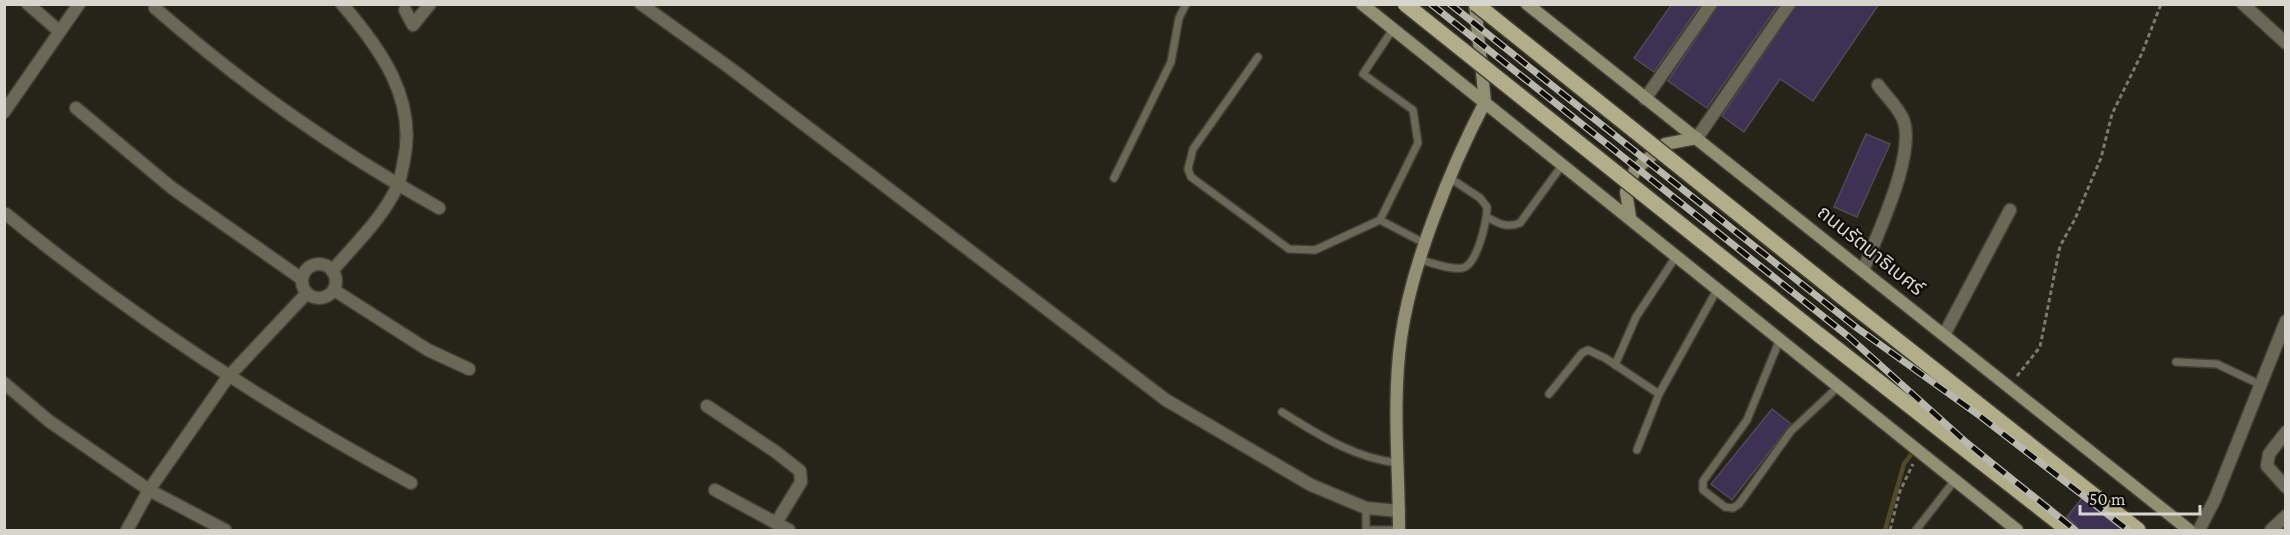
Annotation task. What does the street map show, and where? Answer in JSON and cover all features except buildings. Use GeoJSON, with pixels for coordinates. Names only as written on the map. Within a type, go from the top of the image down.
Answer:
{"type":"FeatureCollection","features":[{"type":"Feature","properties":{"kind":"main road"},"geometry":{"type":"LineString","coordinates":[[1362,4],[1630,217],[2017,531]]}},
{"type":"Feature","properties":{"kind":"main road"},"geometry":{"type":"LineString","coordinates":[[1405,4],[2068,531]]}},
{"type":"Feature","properties":{"kind":"main road"},"geometry":{"type":"LineString","coordinates":[[1399,531],[1397,393],[1401,337],[1426,244],[1450,178],[1485,102],[1475,4]]}},
{"type":"Feature","properties":{"kind":"main road"},"geometry":{"type":"LineString","coordinates":[[1475,4],[2138,531]]}},
{"type":"Feature","properties":{"kind":"main road","name":"ถนนรัตนาธิเบศร์"},"geometry":{"type":"LineString","coordinates":[[1527,4],[2189,531]]}},
{"type":"Feature","properties":{"kind":"main road"},"geometry":{"type":"LineString","coordinates":[[1630,217],[1626,192],[1635,170],[1665,144],[1697,138]]}},
{"type":"Feature","properties":{"kind":"street"},"geometry":{"type":"LineString","coordinates":[[28,4],[59,31]]}},
{"type":"Feature","properties":{"kind":"street"},"geometry":{"type":"LineString","coordinates":[[4,112],[79,4]]}},
{"type":"Feature","properties":{"kind":"street"},"geometry":{"type":"LineString","coordinates":[[332,271],[382,213],[398,185],[406,149],[407,127],[403,103],[381,55],[342,4]]}},
{"type":"Feature","properties":{"kind":"street"},"geometry":{"type":"LineString","coordinates":[[405,10],[413,25],[430,4]]}},
{"type":"Feature","properties":{"kind":"street"},"geometry":{"type":"LineString","coordinates":[[642,4],[730,68],[1166,399],[1311,484],[1366,508],[1399,511]]}},
{"type":"Feature","properties":{"kind":"street"},"geometry":{"type":"LineString","coordinates":[[1646,99],[1711,4]]}},
{"type":"Feature","properties":{"kind":"street"},"geometry":{"type":"LineString","coordinates":[[1697,138],[1789,4]]}},
{"type":"Feature","properties":{"kind":"street"},"geometry":{"type":"LineString","coordinates":[[2243,4],[2286,43]]}},
{"type":"Feature","properties":{"kind":"street"},"geometry":{"type":"LineString","coordinates":[[154,9],[221,66],[323,140],[439,208]]}},
{"type":"Feature","properties":{"kind":"street"},"geometry":{"type":"LineString","coordinates":[[1863,271],[1898,182],[1904,158],[1903,119],[1878,85]]}},
{"type":"Feature","properties":{"kind":"street"},"geometry":{"type":"LineString","coordinates":[[76,108],[172,188],[302,279],[307,293]]}},
{"type":"Feature","properties":{"kind":"street"},"geometry":{"type":"LineString","coordinates":[[1944,335],[2010,210]]}},
{"type":"Feature","properties":{"kind":"street"},"geometry":{"type":"LineString","coordinates":[[6,214],[65,263],[228,377],[348,449],[411,483]]}},
{"type":"Feature","properties":{"kind":"street"},"geometry":{"type":"LineString","coordinates":[[302,279],[305,272],[318,264],[332,271],[336,283],[334,290],[321,298],[307,293]]}},
{"type":"Feature","properties":{"kind":"street"},"geometry":{"type":"LineString","coordinates":[[334,290],[428,350],[469,369]]}},
{"type":"Feature","properties":{"kind":"street"},"geometry":{"type":"LineString","coordinates":[[127,531],[149,490],[228,377],[307,293]]}},
{"type":"Feature","properties":{"kind":"street"},"geometry":{"type":"LineString","coordinates":[[2199,531],[2215,499],[2286,321]]}},
{"type":"Feature","properties":{"kind":"street"},"geometry":{"type":"LineString","coordinates":[[4,383],[49,421],[149,490],[225,531]]}},
{"type":"Feature","properties":{"kind":"street"},"geometry":{"type":"LineString","coordinates":[[707,406],[776,452],[800,471],[801,482],[776,523]]}},
{"type":"Feature","properties":{"kind":"street"},"geometry":{"type":"LineString","coordinates":[[2286,432],[2269,454],[2266,466],[2286,487]]}},
{"type":"Feature","properties":{"kind":"street"},"geometry":{"type":"LineString","coordinates":[[716,490],[789,531]]}},
{"type":"Feature","properties":{"kind":"street"},"geometry":{"type":"LineString","coordinates":[[2271,531],[2286,516]]}},
{"type":"Feature","properties":{"kind":"lane"},"geometry":{"type":"LineString","coordinates":[[1114,178],[1171,62],[1179,18],[1186,4]]}},
{"type":"Feature","properties":{"kind":"lane"},"geometry":{"type":"LineString","coordinates":[[1258,57],[1193,149],[1188,169],[1191,177],[1289,249],[1302,251],[1324,247],[1380,220],[1418,143],[1413,110],[1363,74],[1393,29]]}},
{"type":"Feature","properties":{"kind":"lane"},"geometry":{"type":"LineString","coordinates":[[1487,218],[1503,226],[1520,223],[1563,164]]}},
{"type":"Feature","properties":{"kind":"lane"},"geometry":{"type":"LineString","coordinates":[[1421,260],[1456,269],[1465,268],[1472,263],[1487,218],[1484,203],[1450,178]]}},
{"type":"Feature","properties":{"kind":"lane"},"geometry":{"type":"LineString","coordinates":[[1380,220],[1426,244]]}},
{"type":"Feature","properties":{"kind":"lane"},"geometry":{"type":"LineString","coordinates":[[1616,364],[1636,317],[1677,255]]}},
{"type":"Feature","properties":{"kind":"lane"},"geometry":{"type":"LineString","coordinates":[[1637,450],[1659,394],[1718,288]]}},
{"type":"Feature","properties":{"kind":"lane"},"geometry":{"type":"LineString","coordinates":[[1780,339],[1747,420],[1703,481],[1703,490],[1725,507],[1733,508],[1739,504],[1791,431],[1839,386]]}},
{"type":"Feature","properties":{"kind":"lane"},"geometry":{"type":"LineString","coordinates":[[1549,394],[1582,353],[1588,350],[1616,364],[1659,394]]}},
{"type":"Feature","properties":{"kind":"lane"},"geometry":{"type":"LineString","coordinates":[[2176,362],[2217,364],[2259,384]]}},
{"type":"Feature","properties":{"kind":"lane"},"geometry":{"type":"LineString","coordinates":[[1282,412],[1336,445],[1374,460],[1398,463]]}},
{"type":"Feature","properties":{"kind":"lane"},"geometry":{"type":"LineString","coordinates":[[1916,531],[1954,480]]}},
{"type":"Feature","properties":{"kind":"lane"},"geometry":{"type":"LineString","coordinates":[[1366,508],[1368,531],[1392,531]]}},
{"type":"Feature","properties":{"kind":"path"},"geometry":{"type":"LineString","coordinates":[[2008,386],[2040,347],[2060,246],[2075,219],[2101,158],[2112,114],[2142,53],[2161,4]]}},
{"type":"Feature","properties":{"kind":"path"},"geometry":{"type":"LineString","coordinates":[[1890,531],[1910,467],[1922,453]]}},
{"type":"Feature","properties":{"kind":"waterway"},"geometry":{"type":"LineString","coordinates":[[1885,530],[1904,464],[1912,453]]}},
{"type":"Feature","properties":{"kind":"railway"},"geometry":{"type":"LineString","coordinates":[[1431,4],[1849,337],[1967,443],[2075,530]]}},
{"type":"Feature","properties":{"kind":"railway"},"geometry":{"type":"LineString","coordinates":[[1450,4],[1857,328],[1980,416],[2128,530]]}}]}
